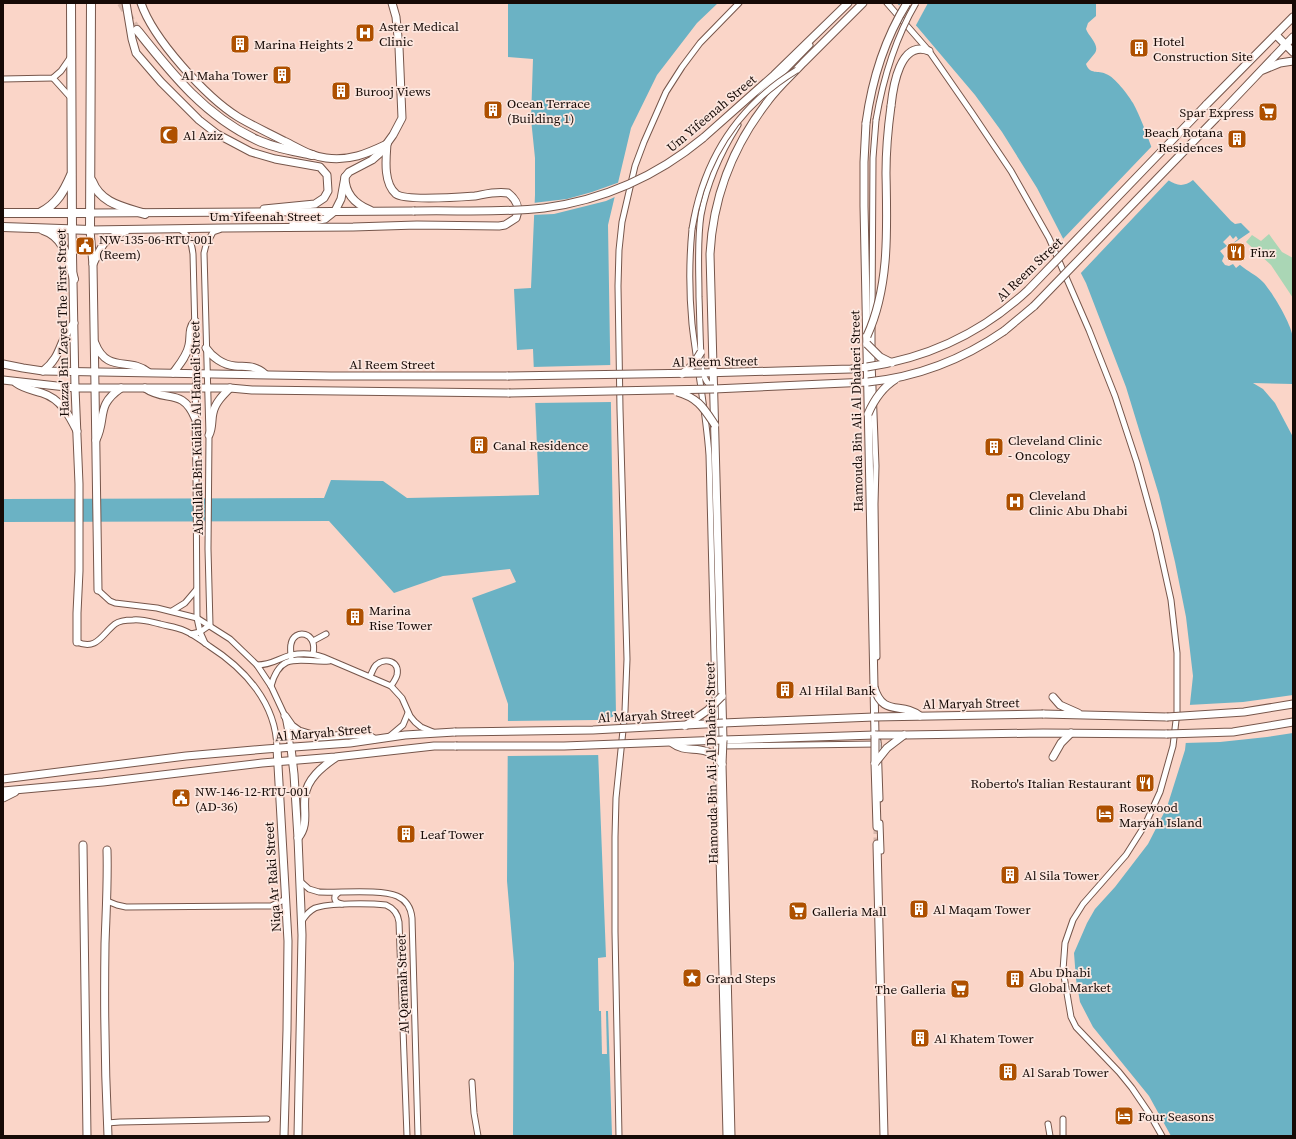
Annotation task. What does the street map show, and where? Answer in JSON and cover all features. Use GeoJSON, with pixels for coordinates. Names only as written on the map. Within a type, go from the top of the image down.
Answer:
{"type":"FeatureCollection","features":[{"type":"Feature","properties":{"kind":"main road","name":"Hazza' Bin Zayed The First Street"},"geometry":{"type":"LineString","coordinates":[[70,3],[74,371],[79,484],[77,642]]}},
{"type":"Feature","properties":{"kind":"main road"},"geometry":{"type":"LineString","coordinates":[[91,3],[90,230],[93,266],[98,590]]}},
{"type":"Feature","properties":{"kind":"main road"},"geometry":{"type":"LineString","coordinates":[[126,3],[136,53],[161,82],[199,120],[217,134],[251,152],[275,159],[320,167],[327,175],[328,191],[324,198],[315,204],[239,212]]}},
{"type":"Feature","properties":{"kind":"main road"},"geometry":{"type":"LineString","coordinates":[[141,3],[159,36],[190,74],[217,101],[238,117],[312,155]]}},
{"type":"Feature","properties":{"kind":"main road"},"geometry":{"type":"LineString","coordinates":[[283,228],[325,218],[336,211],[345,177],[349,172],[376,157],[387,144],[402,118],[397,22],[392,3]]}},
{"type":"Feature","properties":{"kind":"main road","name":"Um Yifeenah Street"},"geometry":{"type":"LineString","coordinates":[[3,213],[72,212],[145,214],[522,209],[550,207],[593,198],[636,182],[671,162],[703,138],[778,71],[848,3]]}},
{"type":"Feature","properties":{"kind":"main road","name":"Hamouda Bin Ali Al Dhaheri Street"},"geometry":{"type":"LineString","coordinates":[[731,1136],[722,764],[722,696],[710,254],[713,223],[720,192],[733,157],[752,122],[769,100],[863,3]]}},
{"type":"Feature","properties":{"kind":"main road","name":"Hamouda Bin Ali Al Dhaheri Street"},"geometry":{"type":"LineString","coordinates":[[877,826],[868,414],[868,382],[870,364],[867,344],[863,184],[866,122],[870,94],[878,66],[892,29],[907,3]]}},
{"type":"Feature","properties":{"kind":"main road","name":"Al Reem Street"},"geometry":{"type":"LineString","coordinates":[[4,363],[43,371],[508,376],[682,374],[851,369],[870,364],[892,363],[924,354],[956,341],[985,324],[1012,304],[1028,290],[1293,17]]}},
{"type":"Feature","properties":{"kind":"main road"},"geometry":{"type":"LineString","coordinates":[[137,30],[171,73],[192,96],[238,131],[277,147],[328,158],[350,158],[367,154],[387,144]]}},
{"type":"Feature","properties":{"kind":"main road"},"geometry":{"type":"LineString","coordinates":[[1276,35],[1293,52]]}},
{"type":"Feature","properties":{"kind":"main road","name":"Al Reem Street"},"geometry":{"type":"LineString","coordinates":[[3,380],[75,388],[230,388],[268,390],[509,393],[714,389],[868,382],[899,378],[932,369],[969,353],[1004,331],[1028,312],[1293,37]]}},
{"type":"Feature","properties":{"kind":"main road"},"geometry":{"type":"LineString","coordinates":[[867,336],[877,306],[886,252],[888,221],[886,158],[891,106],[896,79],[905,56],[915,50],[922,49],[929,52]]}},
{"type":"Feature","properties":{"kind":"main road"},"geometry":{"type":"LineString","coordinates":[[1257,73],[1280,63],[1293,61]]}},
{"type":"Feature","properties":{"kind":"main road","name":"Um Yifeenah Street"},"geometry":{"type":"LineString","coordinates":[[3,227],[90,230],[418,225],[499,226],[505,225],[516,218],[518,207],[516,201],[508,193],[496,192],[464,196],[412,198],[403,197],[396,193],[390,184],[385,169],[387,144]]}},
{"type":"Feature","properties":{"kind":"main road"},"geometry":{"type":"LineString","coordinates":[[39,213],[57,200],[72,173]]}},
{"type":"Feature","properties":{"kind":"main road"},"geometry":{"type":"LineString","coordinates":[[345,177],[347,189],[353,200],[363,207],[374,211]]}},
{"type":"Feature","properties":{"kind":"main road"},"geometry":{"type":"LineString","coordinates":[[91,178],[98,192],[106,200],[145,214]]}},
{"type":"Feature","properties":{"kind":"main road"},"geometry":{"type":"LineString","coordinates":[[34,228],[48,232],[60,241],[66,253],[74,279]]}},
{"type":"Feature","properties":{"kind":"main road"},"geometry":{"type":"LineString","coordinates":[[93,266],[102,246],[107,239],[132,229]]}},
{"type":"Feature","properties":{"kind":"main road"},"geometry":{"type":"LineString","coordinates":[[173,373],[187,351],[190,330],[195,321]]}},
{"type":"Feature","properties":{"kind":"main road"},"geometry":{"type":"LineString","coordinates":[[43,371],[56,357],[67,332],[74,323]]}},
{"type":"Feature","properties":{"kind":"main road"},"geometry":{"type":"LineString","coordinates":[[94,341],[101,354],[108,360],[121,365],[140,367],[148,372]]}},
{"type":"Feature","properties":{"kind":"main road"},"geometry":{"type":"LineString","coordinates":[[867,344],[880,357],[892,363]]}},
{"type":"Feature","properties":{"kind":"main road"},"geometry":{"type":"LineString","coordinates":[[206,348],[213,356],[227,364],[253,367],[265,374]]}},
{"type":"Feature","properties":{"kind":"main road"},"geometry":{"type":"LineString","coordinates":[[682,374],[693,365],[701,352]]}},
{"type":"Feature","properties":{"kind":"main road"},"geometry":{"type":"LineString","coordinates":[[868,414],[873,403],[881,392],[889,384],[899,378]]}},
{"type":"Feature","properties":{"kind":"main road"},"geometry":{"type":"LineString","coordinates":[[14,382],[26,389],[46,395],[57,401],[68,414],[77,430]]}},
{"type":"Feature","properties":{"kind":"main road"},"geometry":{"type":"LineString","coordinates":[[96,440],[100,430],[102,415],[106,403],[110,397],[121,388]]}},
{"type":"Feature","properties":{"kind":"main road"},"geometry":{"type":"LineString","coordinates":[[145,388],[154,393],[179,399],[187,404],[195,418]]}},
{"type":"Feature","properties":{"kind":"main road"},"geometry":{"type":"LineString","coordinates":[[208,435],[211,430],[214,410],[230,388]]}},
{"type":"Feature","properties":{"kind":"main road"},"geometry":{"type":"LineString","coordinates":[[669,389],[686,394],[696,400],[715,425]]}},
{"type":"Feature","properties":{"kind":"main road"},"geometry":{"type":"LineString","coordinates":[[874,687],[878,698],[886,706],[910,710],[920,716]]}},
{"type":"Feature","properties":{"kind":"main road"},"geometry":{"type":"LineString","coordinates":[[685,726],[708,710],[722,696]]}},
{"type":"Feature","properties":{"kind":"main road"},"geometry":{"type":"LineString","coordinates":[[1053,697],[1065,708],[1082,715]]}},
{"type":"Feature","properties":{"kind":"main road","name":"Al Maryah Street"},"geometry":{"type":"LineString","coordinates":[[3,779],[186,756],[350,743],[390,736],[433,732],[593,730],[722,723],[920,716],[1032,714],[1193,716],[1244,712],[1293,704]]}},
{"type":"Feature","properties":{"kind":"main road"},"geometry":{"type":"LineString","coordinates":[[285,716],[295,728],[319,738],[363,735],[374,739]]}},
{"type":"Feature","properties":{"kind":"main road","name":"Al Maryah Street"},"geometry":{"type":"LineString","coordinates":[[3,791],[434,746],[564,746],[875,735],[1071,733],[1196,734],[1233,732],[1293,722]]}},
{"type":"Feature","properties":{"kind":"main road"},"geometry":{"type":"LineString","coordinates":[[1053,758],[1061,743],[1071,733]]}},
{"type":"Feature","properties":{"kind":"main road"},"geometry":{"type":"LineString","coordinates":[[875,763],[887,748],[904,735]]}},
{"type":"Feature","properties":{"kind":"main road"},"geometry":{"type":"LineString","coordinates":[[672,743],[683,748],[705,750],[715,756],[722,764]]}},
{"type":"Feature","properties":{"kind":"main road","name":"Niqa Ar Raki Street"},"geometry":{"type":"LineString","coordinates":[[277,748],[288,956],[284,1136]]}},
{"type":"Feature","properties":{"kind":"main road","name":"Niqa Ar Raki Street"},"geometry":{"type":"LineString","coordinates":[[291,748],[298,838],[301,922],[298,1136]]}},
{"type":"Feature","properties":{"kind":"main road"},"geometry":{"type":"LineString","coordinates":[[298,838],[303,833],[305,824],[304,799],[306,790],[316,774],[335,757]]}},
{"type":"Feature","properties":{"kind":"main road"},"geometry":{"type":"LineString","coordinates":[[3,798],[18,790]]}},
{"type":"Feature","properties":{"kind":"main road"},"geometry":{"type":"LineString","coordinates":[[877,844],[885,1136]]}},
{"type":"Feature","properties":{"kind":"main road"},"geometry":{"type":"LineString","coordinates":[[83,845],[87,1136]]}},
{"type":"Feature","properties":{"kind":"main road"},"geometry":{"type":"LineString","coordinates":[[107,850],[108,901],[105,943],[105,1026],[108,1136]]}},
{"type":"Feature","properties":{"kind":"street"},"geometry":{"type":"LineString","coordinates":[[619,1136],[615,932],[615,837],[616,798],[625,711],[627,658],[620,409],[618,286],[619,250],[622,222],[635,166],[666,92],[700,43],[739,3]]}},
{"type":"Feature","properties":{"kind":"street"},"geometry":{"type":"LineString","coordinates":[[714,389],[707,382],[702,373],[699,268],[700,228],[704,201],[712,175],[724,148],[741,121],[770,85],[852,3]]}},
{"type":"Feature","properties":{"kind":"street"},"geometry":{"type":"LineString","coordinates":[[887,3],[929,52],[972,113],[1011,172],[1049,238],[1102,363],[1126,429],[1149,504],[1171,600],[1176,636],[1178,683],[1174,735],[1166,775],[1153,808],[1136,840],[1115,869],[1083,904],[1076,915],[1066,938],[1063,960],[1064,980],[1071,1017],[1076,1027],[1119,1072],[1132,1088],[1162,1136]]}},
{"type":"Feature","properties":{"kind":"street","name":"Hamouda Bin Ali Al Dhaheri Street"},"geometry":{"type":"LineString","coordinates":[[870,364],[872,170],[876,120],[882,89],[891,59],[916,3]]}},
{"type":"Feature","properties":{"kind":"street"},"geometry":{"type":"LineString","coordinates":[[3,79],[53,78],[61,71],[71,57]]}},
{"type":"Feature","properties":{"kind":"street"},"geometry":{"type":"LineString","coordinates":[[726,1136],[709,455],[707,424],[691,309],[690,261],[692,229],[697,202],[705,179],[727,136],[739,119],[754,103],[774,85],[797,70]]}},
{"type":"Feature","properties":{"kind":"street"},"geometry":{"type":"LineString","coordinates":[[53,78],[72,98]]}},
{"type":"Feature","properties":{"kind":"street","name":"Abdullah Bin Kulaib Al Hameli Street"},"geometry":{"type":"LineString","coordinates":[[210,625],[208,549],[208,388],[204,253],[206,245],[213,232],[224,228]]}},
{"type":"Feature","properties":{"kind":"street","name":"Abdullah Bin Kulaib Al Hameli Street"},"geometry":{"type":"LineString","coordinates":[[180,229],[186,234],[190,241],[194,259],[196,373],[196,590],[197,618],[200,632],[205,643]]}},
{"type":"Feature","properties":{"kind":"street"},"geometry":{"type":"LineString","coordinates":[[194,259],[200,258],[204,260]]}},
{"type":"Feature","properties":{"kind":"street"},"geometry":{"type":"LineString","coordinates":[[870,364],[876,451],[875,504],[878,744],[885,1136]]}},
{"type":"Feature","properties":{"kind":"street","name":"Niqa Ar Raki Street"},"geometry":{"type":"LineString","coordinates":[[98,590],[110,601],[115,603],[148,606],[197,618],[230,639],[257,665],[271,686],[285,716],[291,748]]}},
{"type":"Feature","properties":{"kind":"street"},"geometry":{"type":"LineString","coordinates":[[172,611],[185,603],[196,590]]}},
{"type":"Feature","properties":{"kind":"street","name":"Niqa Ar Raki Street"},"geometry":{"type":"LineString","coordinates":[[77,642],[85,644],[94,643],[100,640],[116,624],[132,620],[144,620],[174,627],[191,634],[223,655],[239,669],[263,698],[276,731],[277,748]]}},
{"type":"Feature","properties":{"kind":"street"},"geometry":{"type":"LineString","coordinates":[[191,634],[200,632],[210,625]]}},
{"type":"Feature","properties":{"kind":"street"},"geometry":{"type":"LineString","coordinates":[[293,659],[290,644],[295,637],[303,634],[307,635],[313,641],[315,645],[313,654]]}},
{"type":"Feature","properties":{"kind":"street"},"geometry":{"type":"LineString","coordinates":[[313,641],[326,634]]}},
{"type":"Feature","properties":{"kind":"street"},"geometry":{"type":"LineString","coordinates":[[257,665],[300,658],[313,654],[323,657],[329,661],[370,676],[391,686],[402,698],[408,712],[415,722],[421,727],[433,732]]}},
{"type":"Feature","properties":{"kind":"street"},"geometry":{"type":"LineString","coordinates":[[271,686],[275,672],[278,668],[293,659],[329,661]]}},
{"type":"Feature","properties":{"kind":"street"},"geometry":{"type":"LineString","coordinates":[[370,676],[375,666],[385,661],[390,661],[397,666],[398,670],[397,677],[391,686]]}},
{"type":"Feature","properties":{"kind":"street"},"geometry":{"type":"LineString","coordinates":[[390,736],[403,725],[407,718],[408,712]]}},
{"type":"Feature","properties":{"kind":"street"},"geometry":{"type":"LineString","coordinates":[[717,746],[878,744]]}},
{"type":"Feature","properties":{"kind":"street","name":"Al Qarmah Street"},"geometry":{"type":"LineString","coordinates":[[299,880],[306,887],[314,891],[391,894],[403,901],[410,910],[412,918],[418,1136]]}},
{"type":"Feature","properties":{"kind":"street"},"geometry":{"type":"LineString","coordinates":[[338,893],[335,896],[335,900],[338,903],[345,905]]}},
{"type":"Feature","properties":{"kind":"street"},"geometry":{"type":"LineString","coordinates":[[108,901],[126,907],[271,906],[286,899]]}},
{"type":"Feature","properties":{"kind":"street","name":"Al Qarmah Street"},"geometry":{"type":"LineString","coordinates":[[301,922],[307,913],[314,908],[345,905],[386,905],[395,911],[399,918],[407,1136]]}},
{"type":"Feature","properties":{"kind":"street"},"geometry":{"type":"LineString","coordinates":[[472,1082],[474,1113],[478,1136]]}},
{"type":"Feature","properties":{"kind":"street"},"geometry":{"type":"LineString","coordinates":[[107,1121],[268,1119]]}},
{"type":"Feature","properties":{"kind":"street"},"geometry":{"type":"LineString","coordinates":[[1062,1136],[1063,1119]]}},
{"type":"Feature","properties":{"kind":"street"},"geometry":{"type":"LineString","coordinates":[[1048,1124],[1050,1136]]}},
{"type":"Feature","properties":{"kind":"green space"},"geometry":{"type":"Polygon","coordinates":[[[1269,234],[1282,252],[1293,258],[1293,298],[1271,265],[1246,242],[1252,235],[1261,241],[1269,234]]]}},
{"type":"Feature","properties":{"kind":"water"},"geometry":{"type":"Polygon","coordinates":[[[508,3],[718,3],[697,23],[657,75],[631,128],[608,225],[616,715],[597,724],[606,957],[598,958],[599,1011],[608,1011],[612,1136],[513,1136],[514,963],[507,881],[508,704],[472,598],[516,582],[510,569],[443,576],[394,593],[329,521],[3,522],[3,499],[324,498],[331,480],[383,481],[407,498],[539,495],[533,349],[517,350],[514,289],[531,288],[535,195],[535,158],[531,119],[533,59],[508,57],[508,3]]]}},
{"type":"Feature","properties":{"kind":"water"},"geometry":{"type":"Polygon","coordinates":[[[897,3],[1096,3],[1096,16],[1088,23],[1086,29],[1094,41],[1096,50],[1086,64],[1092,71],[1110,76],[1131,100],[1143,124],[1157,168],[1162,176],[1174,184],[1180,185],[1187,184],[1193,180],[1231,221],[1235,224],[1241,223],[1250,232],[1231,245],[1233,258],[1237,263],[1264,283],[1281,309],[1292,332],[1294,349],[1293,384],[1253,383],[1263,389],[1275,403],[1293,437],[1293,1136],[1171,1136],[1149,1096],[1093,1027],[1080,1002],[1074,953],[1095,909],[1115,887],[1148,844],[1167,807],[1185,750],[1193,676],[1186,617],[1159,495],[1126,387],[1086,283],[1037,188],[1002,132],[975,95],[897,3]]]}},
{"type":"Feature","properties":{"kind":"pier"},"geometry":{"type":"Polygon","coordinates":[[[901,3],[928,3],[915,27],[898,7],[901,3]]]}},
{"type":"Feature","properties":{"kind":"pier"},"geometry":{"type":"Polygon","coordinates":[[[1153,145],[1158,164],[1163,175],[1170,179],[1079,275],[1062,240],[1153,145]]]}},
{"type":"Feature","properties":{"kind":"pier"},"geometry":{"type":"Polygon","coordinates":[[[620,182],[617,196],[606,201],[554,214],[532,215],[533,203],[567,199],[620,182]]]}},
{"type":"Feature","properties":{"kind":"pier"},"geometry":{"type":"Polygon","coordinates":[[[1230,235],[1233,239],[1236,236],[1238,239],[1231,245],[1236,260],[1240,264],[1242,263],[1236,268],[1233,264],[1229,266],[1225,265],[1222,261],[1224,256],[1220,251],[1227,246],[1223,242],[1230,235]]]}},
{"type":"Feature","properties":{"kind":"pier"},"geometry":{"type":"Polygon","coordinates":[[[611,365],[612,402],[533,403],[532,367],[611,365]]]}},
{"type":"Feature","properties":{"kind":"pier"},"geometry":{"type":"Polygon","coordinates":[[[1293,695],[1293,733],[1220,742],[1184,743],[1188,705],[1243,702],[1293,695]]]}},
{"type":"Feature","properties":{"kind":"pier"},"geometry":{"type":"Polygon","coordinates":[[[610,720],[599,725],[600,755],[506,756],[506,721],[610,720]]]}},
{"type":"Feature","properties":{"kind":"pier"},"geometry":{"type":"Polygon","coordinates":[[[601,1011],[606,1011],[607,1054],[602,1054],[601,1011]]]}},
{"type":"Feature","properties":{"kind":"tunnel"},"geometry":{"type":"LineString","coordinates":[[121,3],[137,30]]}},
{"type":"Feature","properties":{"kind":"tunnel"},"geometry":{"type":"LineString","coordinates":[[877,827],[877,844]]}},
{"type":"Feature","properties":{"kind":"place","name":"Aster Medical Clinic"},"geometry":{"type":"Point","coordinates":[365,33]}},
{"type":"Feature","properties":{"kind":"place","name":"Marina Heights 2"},"geometry":{"type":"Point","coordinates":[240,44]}},
{"type":"Feature","properties":{"kind":"place","name":"Hotel Construction Site"},"geometry":{"type":"Point","coordinates":[1139,48]}},
{"type":"Feature","properties":{"kind":"place","name":"Al Maha Tower"},"geometry":{"type":"Point","coordinates":[282,75]}},
{"type":"Feature","properties":{"kind":"place","name":"Burooj Views"},"geometry":{"type":"Point","coordinates":[341,91]}},
{"type":"Feature","properties":{"kind":"place","name":"Ocean Terrace (Building 1)"},"geometry":{"type":"Point","coordinates":[493,110]}},
{"type":"Feature","properties":{"kind":"place","name":"Spar Express"},"geometry":{"type":"Point","coordinates":[1268,112]}},
{"type":"Feature","properties":{"kind":"place","name":"Al Aziz"},"geometry":{"type":"Point","coordinates":[169,135]}},
{"type":"Feature","properties":{"kind":"place","name":"Beach Rotana Residences"},"geometry":{"type":"Point","coordinates":[1237,139]}},
{"type":"Feature","properties":{"kind":"place","name":"NW-135-06-RTU-001 (Reem)"},"geometry":{"type":"Point","coordinates":[85,246]}},
{"type":"Feature","properties":{"kind":"place","name":"Finz"},"geometry":{"type":"Point","coordinates":[1236,252]}},
{"type":"Feature","properties":{"kind":"place","name":"Canal Residence"},"geometry":{"type":"Point","coordinates":[479,445]}},
{"type":"Feature","properties":{"kind":"place","name":"Cleveland Clinic - Oncology"},"geometry":{"type":"Point","coordinates":[994,447]}},
{"type":"Feature","properties":{"kind":"place","name":"Cleveland Clinic Abu Dhabi"},"geometry":{"type":"Point","coordinates":[1015,502]}},
{"type":"Feature","properties":{"kind":"place","name":"Marina Rise Tower"},"geometry":{"type":"Point","coordinates":[355,617]}},
{"type":"Feature","properties":{"kind":"place","name":"Al Hilal Bank"},"geometry":{"type":"Point","coordinates":[785,690]}},
{"type":"Feature","properties":{"kind":"place","name":"Roberto's Italian Restaurant"},"geometry":{"type":"Point","coordinates":[1145,783]}},
{"type":"Feature","properties":{"kind":"place","name":"NW-146-12-RTU-001 (AD-36)"},"geometry":{"type":"Point","coordinates":[181,798]}},
{"type":"Feature","properties":{"kind":"place","name":"Rosewood Maryah Island"},"geometry":{"type":"Point","coordinates":[1105,814]}},
{"type":"Feature","properties":{"kind":"place","name":"Leaf Tower"},"geometry":{"type":"Point","coordinates":[406,834]}},
{"type":"Feature","properties":{"kind":"place","name":"Al Sila Tower"},"geometry":{"type":"Point","coordinates":[1010,875]}},
{"type":"Feature","properties":{"kind":"place","name":"Al Maqam Tower"},"geometry":{"type":"Point","coordinates":[919,909]}},
{"type":"Feature","properties":{"kind":"place","name":"Galleria Mall"},"geometry":{"type":"Point","coordinates":[798,911]}},
{"type":"Feature","properties":{"kind":"place","name":"Grand Steps"},"geometry":{"type":"Point","coordinates":[692,978]}},
{"type":"Feature","properties":{"kind":"place","name":"Abu Dhabi Global Market"},"geometry":{"type":"Point","coordinates":[1015,979]}},
{"type":"Feature","properties":{"kind":"place","name":"The Galleria"},"geometry":{"type":"Point","coordinates":[960,989]}},
{"type":"Feature","properties":{"kind":"place","name":"Al Khatem Tower"},"geometry":{"type":"Point","coordinates":[920,1038]}},
{"type":"Feature","properties":{"kind":"place","name":"Al Sarab Tower"},"geometry":{"type":"Point","coordinates":[1008,1072]}},
{"type":"Feature","properties":{"kind":"place","name":"Four Seasons"},"geometry":{"type":"Point","coordinates":[1124,1116]}}]}
